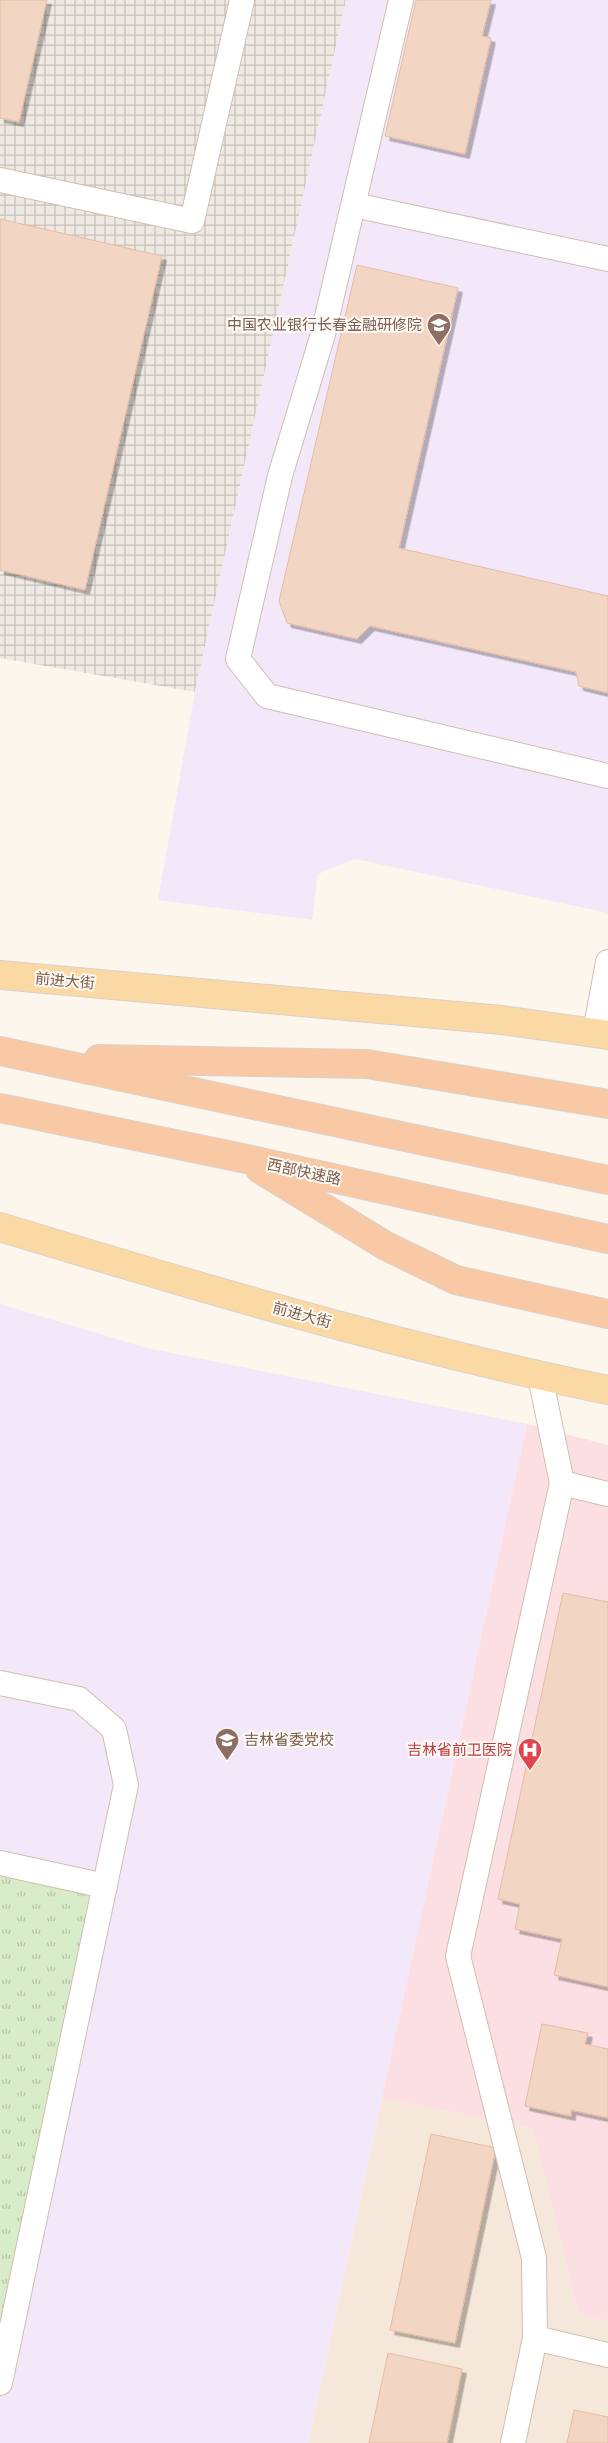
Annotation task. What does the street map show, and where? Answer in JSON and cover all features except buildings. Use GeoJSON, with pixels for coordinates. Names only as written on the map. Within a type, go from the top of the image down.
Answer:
{"type":"FeatureCollection","features":[{"type":"Feature","properties":{"kind":"highway"},"geometry":{"type":"LineString","coordinates":[[0,1052],[608,1180]]}},
{"type":"Feature","properties":{"kind":"highway"},"geometry":{"type":"LineString","coordinates":[[35,1058],[367,1064],[608,1104]]}},
{"type":"Feature","properties":{"kind":"highway","name":"西部快速路"},"geometry":{"type":"LineString","coordinates":[[0,1108],[242,1158],[608,1239]]}},
{"type":"Feature","properties":{"kind":"highway"},"geometry":{"type":"LineString","coordinates":[[242,1158],[386,1246],[456,1280],[608,1314]]}},
{"type":"Feature","properties":{"kind":"main road","name":"前进大街"},"geometry":{"type":"LineString","coordinates":[[0,975],[502,1020],[602,1034]]}},
{"type":"Feature","properties":{"kind":"main road","name":"前进大街"},"geometry":{"type":"LineString","coordinates":[[0,1227],[316,1319],[540,1376],[608,1390]]}},
{"type":"Feature","properties":{"kind":"lane"},"geometry":{"type":"LineString","coordinates":[[0,180],[192,221],[242,0]]}},
{"type":"Feature","properties":{"kind":"lane"},"geometry":{"type":"LineString","coordinates":[[401,0],[323,334],[280,476],[238,659],[267,696],[608,776]]}},
{"type":"Feature","properties":{"kind":"lane"},"geometry":{"type":"LineString","coordinates":[[354,205],[608,259]]}},
{"type":"Feature","properties":{"kind":"lane"},"geometry":{"type":"LineString","coordinates":[[602,1034],[608,962]]}},
{"type":"Feature","properties":{"kind":"lane"},"geometry":{"type":"LineString","coordinates":[[513,2443],[535,2338],[534,2258],[458,1956],[562,1483],[540,1376]]}},
{"type":"Feature","properties":{"kind":"lane"},"geometry":{"type":"LineString","coordinates":[[562,1483],[608,1494]]}},
{"type":"Feature","properties":{"kind":"lane"},"geometry":{"type":"LineString","coordinates":[[0,1683],[79,1699],[114,1729],[126,1785],[0,2383]]}},
{"type":"Feature","properties":{"kind":"lane"},"geometry":{"type":"LineString","coordinates":[[0,1863],[105,1886]]}},
{"type":"Feature","properties":{"kind":"lane"},"geometry":{"type":"LineString","coordinates":[[535,2338],[608,2355]]}},
{"type":"Feature","properties":{"kind":"shaded area"},"geometry":{"type":"Polygon","coordinates":[[[0,0],[346,0],[195,692],[0,658],[0,0]]]}},
{"type":"Feature","properties":{"kind":"shaded area","name":"中国农业银行长春金融研修院"},"geometry":{"type":"Polygon","coordinates":[[[346,0],[608,0],[608,913],[355,859],[318,874],[312,920],[158,900],[195,692],[346,0]]]}},
{"type":"Feature","properties":{"kind":"shaded area","name":"吉林省委党校"},"geometry":{"type":"Polygon","coordinates":[[[0,1304],[147,1348],[527,1424],[308,2443],[0,2443],[0,1304]]]}},
{"type":"Feature","properties":{"kind":"shaded area","name":"吉林省前卫医院"},"geometry":{"type":"Polygon","coordinates":[[[527,1424],[608,1445],[608,2321],[578,2314],[533,2129],[382,2098],[527,1424]]]}},
{"type":"Feature","properties":{"kind":"shaded area"},"geometry":{"type":"Polygon","coordinates":[[[382,2098],[533,2129],[578,2314],[608,2321],[608,2443],[308,2443],[382,2098]]]}},
{"type":"Feature","properties":{"kind":"green space"},"geometry":{"type":"Polygon","coordinates":[[[0,1863],[105,1886],[0,2383],[0,1863]]]}},
{"type":"Feature","properties":{"kind":"place","name":"中国农业银行长春金融研修院"},"geometry":{"type":"Point","coordinates":[439,346]}},
{"type":"Feature","properties":{"kind":"place","name":"吉林省委党校"},"geometry":{"type":"Point","coordinates":[227,1761]}},
{"type":"Feature","properties":{"kind":"place","name":"吉林省前卫医院"},"geometry":{"type":"Point","coordinates":[530,1771]}}]}
